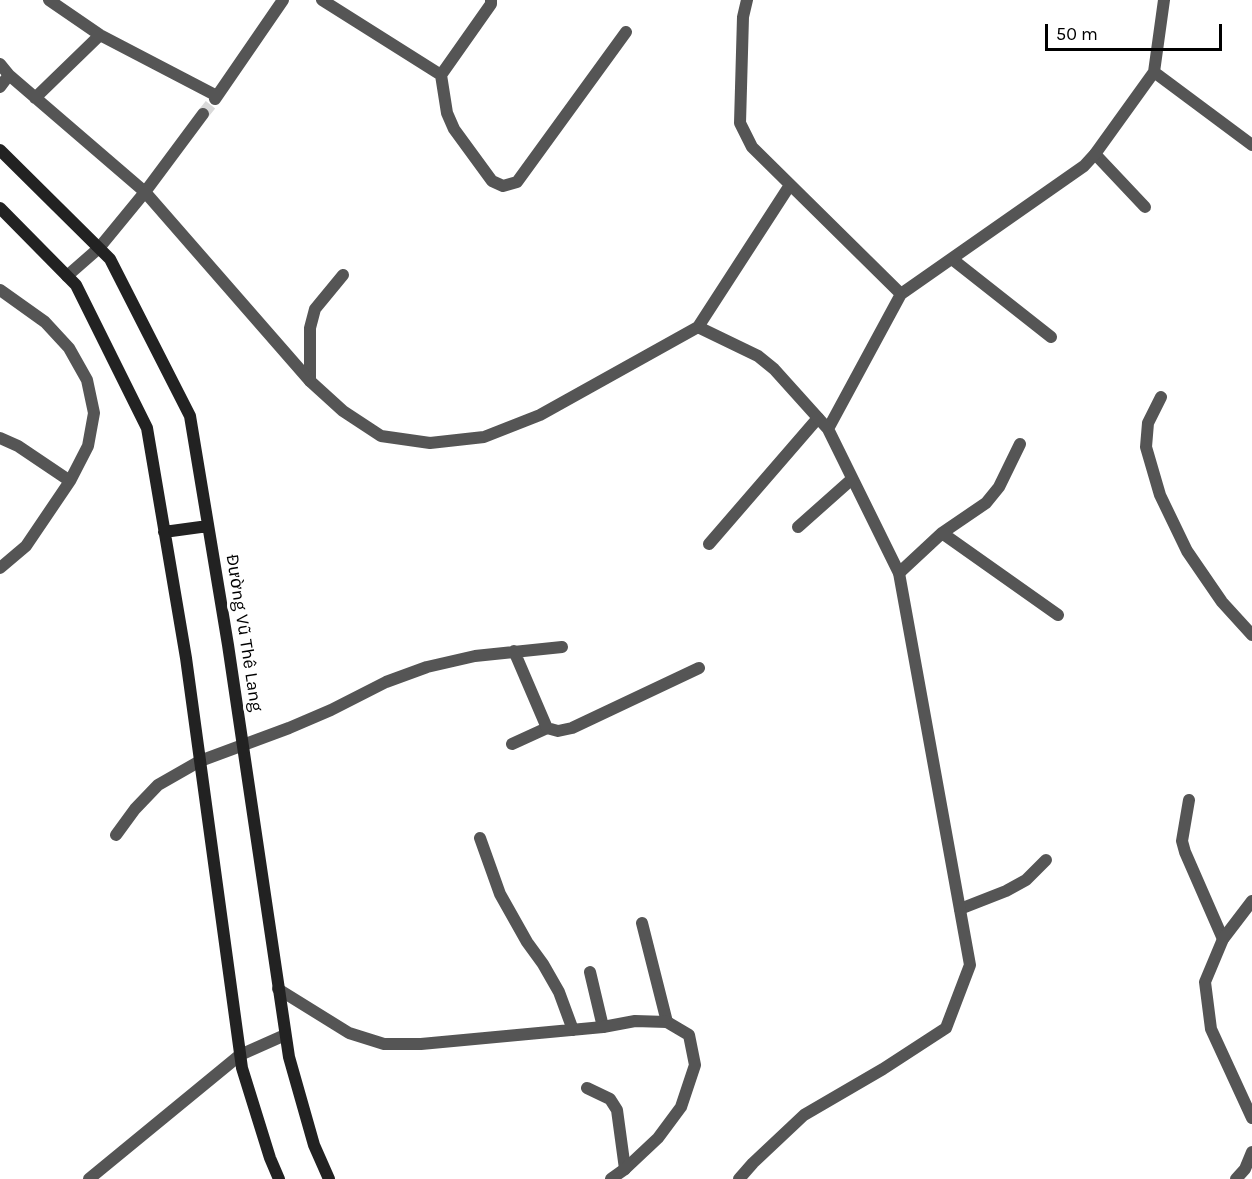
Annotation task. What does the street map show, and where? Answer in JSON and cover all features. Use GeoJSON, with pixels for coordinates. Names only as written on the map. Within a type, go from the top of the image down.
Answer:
{"type":"FeatureCollection","features":[{"type":"Feature","properties":{"kind":"street"},"geometry":{"type":"LineString","coordinates":[[49,0],[100,35],[216,98],[283,0]]}},
{"type":"Feature","properties":{"kind":"street"},"geometry":{"type":"LineString","coordinates":[[491,0],[491,4],[441,75],[447,113],[454,129],[492,181],[503,186],[517,182],[626,32]]}},
{"type":"Feature","properties":{"kind":"street"},"geometry":{"type":"LineString","coordinates":[[747,0],[743,17],[740,123],[752,147],[901,294]]}},
{"type":"Feature","properties":{"kind":"street"},"geometry":{"type":"LineString","coordinates":[[828,429],[901,294],[1084,166],[1095,154],[1154,72],[1164,0]]}},
{"type":"Feature","properties":{"kind":"street"},"geometry":{"type":"LineString","coordinates":[[328,2],[441,75]]}},
{"type":"Feature","properties":{"kind":"street"},"geometry":{"type":"LineString","coordinates":[[35,98],[100,35]]}},
{"type":"Feature","properties":{"kind":"street"},"geometry":{"type":"LineString","coordinates":[[0,64],[35,98],[145,192],[310,381],[343,411],[381,436],[430,443],[484,437],[540,415],[699,327],[790,185]]}},
{"type":"Feature","properties":{"kind":"street"},"geometry":{"type":"LineString","coordinates":[[1154,72],[1252,145]]}},
{"type":"Feature","properties":{"kind":"street"},"geometry":{"type":"LineString","coordinates":[[0,87],[9,75]]}},
{"type":"Feature","properties":{"kind":"street"},"geometry":{"type":"LineString","coordinates":[[67,276],[99,248],[145,192],[203,114]]}},
{"type":"Feature","properties":{"kind":"street","name":"Đường Vũ Thê Lang"},"geometry":{"type":"LineString","coordinates":[[0,150],[110,259],[190,416],[228,645],[289,1057],[314,1145],[329,1179]]}},
{"type":"Feature","properties":{"kind":"street"},"geometry":{"type":"LineString","coordinates":[[1095,154],[1145,207]]}},
{"type":"Feature","properties":{"kind":"street"},"geometry":{"type":"LineString","coordinates":[[0,208],[76,285],[147,429],[186,657],[242,1068],[270,1158],[279,1179]]}},
{"type":"Feature","properties":{"kind":"street"},"geometry":{"type":"LineString","coordinates":[[952,259],[1051,337]]}},
{"type":"Feature","properties":{"kind":"street"},"geometry":{"type":"LineString","coordinates":[[310,381],[310,328],[315,309],[343,275]]}},
{"type":"Feature","properties":{"kind":"street"},"geometry":{"type":"LineString","coordinates":[[0,290],[45,322],[69,348],[87,380],[94,413],[88,446],[70,481],[26,546],[0,568]]}},
{"type":"Feature","properties":{"kind":"street"},"geometry":{"type":"LineString","coordinates":[[699,327],[758,356],[774,369],[828,429],[900,573],[970,965],[946,1028],[883,1069],[804,1115],[753,1162],[739,1179]]}},
{"type":"Feature","properties":{"kind":"street"},"geometry":{"type":"LineString","coordinates":[[1161,397],[1148,423],[1146,447],[1160,495],[1187,551],[1222,602],[1252,635]]}},
{"type":"Feature","properties":{"kind":"street"},"geometry":{"type":"LineString","coordinates":[[710,544],[818,418]]}},
{"type":"Feature","properties":{"kind":"street"},"geometry":{"type":"LineString","coordinates":[[0,438],[18,446],[70,481]]}},
{"type":"Feature","properties":{"kind":"street"},"geometry":{"type":"LineString","coordinates":[[900,573],[942,533],[986,503],[999,487],[1020,444]]}},
{"type":"Feature","properties":{"kind":"street"},"geometry":{"type":"LineString","coordinates":[[798,527],[852,479]]}},
{"type":"Feature","properties":{"kind":"street"},"geometry":{"type":"LineString","coordinates":[[164,532],[208,526]]}},
{"type":"Feature","properties":{"kind":"street"},"geometry":{"type":"LineString","coordinates":[[942,533],[1058,615]]}},
{"type":"Feature","properties":{"kind":"street"},"geometry":{"type":"LineString","coordinates":[[116,835],[135,809],[158,785],[200,761],[289,728],[386,682],[427,667],[475,656],[562,646]]}},
{"type":"Feature","properties":{"kind":"street"},"geometry":{"type":"LineString","coordinates":[[514,651],[547,728]]}},
{"type":"Feature","properties":{"kind":"street"},"geometry":{"type":"LineString","coordinates":[[512,744],[547,728],[558,731],[572,728],[699,668]]}},
{"type":"Feature","properties":{"kind":"street"},"geometry":{"type":"LineString","coordinates":[[1189,800],[1182,841],[1223,939]]}},
{"type":"Feature","properties":{"kind":"street"},"geometry":{"type":"LineString","coordinates":[[480,838],[500,894],[527,942],[560,992],[573,1030]]}},
{"type":"Feature","properties":{"kind":"street"},"geometry":{"type":"LineString","coordinates":[[960,909],[1026,880],[1046,860]]}},
{"type":"Feature","properties":{"kind":"street"},"geometry":{"type":"LineString","coordinates":[[1252,901],[1223,939],[1205,982],[1211,1029],[1252,1118]]}},
{"type":"Feature","properties":{"kind":"street"},"geometry":{"type":"LineString","coordinates":[[642,923],[667,1022]]}},
{"type":"Feature","properties":{"kind":"street"},"geometry":{"type":"LineString","coordinates":[[590,972],[603,1027]]}},
{"type":"Feature","properties":{"kind":"street"},"geometry":{"type":"LineString","coordinates":[[278,989],[349,1033],[384,1044],[421,1044],[603,1027],[635,1021],[667,1022],[689,1035],[695,1065],[681,1107],[658,1138],[611,1179]]}},
{"type":"Feature","properties":{"kind":"street"},"geometry":{"type":"LineString","coordinates":[[89,1179],[240,1055],[285,1035]]}},
{"type":"Feature","properties":{"kind":"street"},"geometry":{"type":"LineString","coordinates":[[587,1088],[610,1099],[617,1110],[625,1169]]}},
{"type":"Feature","properties":{"kind":"street"},"geometry":{"type":"LineString","coordinates":[[1236,1179],[1245,1169],[1252,1152]]}},
{"type":"Feature","properties":{"kind":"tunnel"},"geometry":{"type":"LineString","coordinates":[[203,114],[215,99]]}}]}
